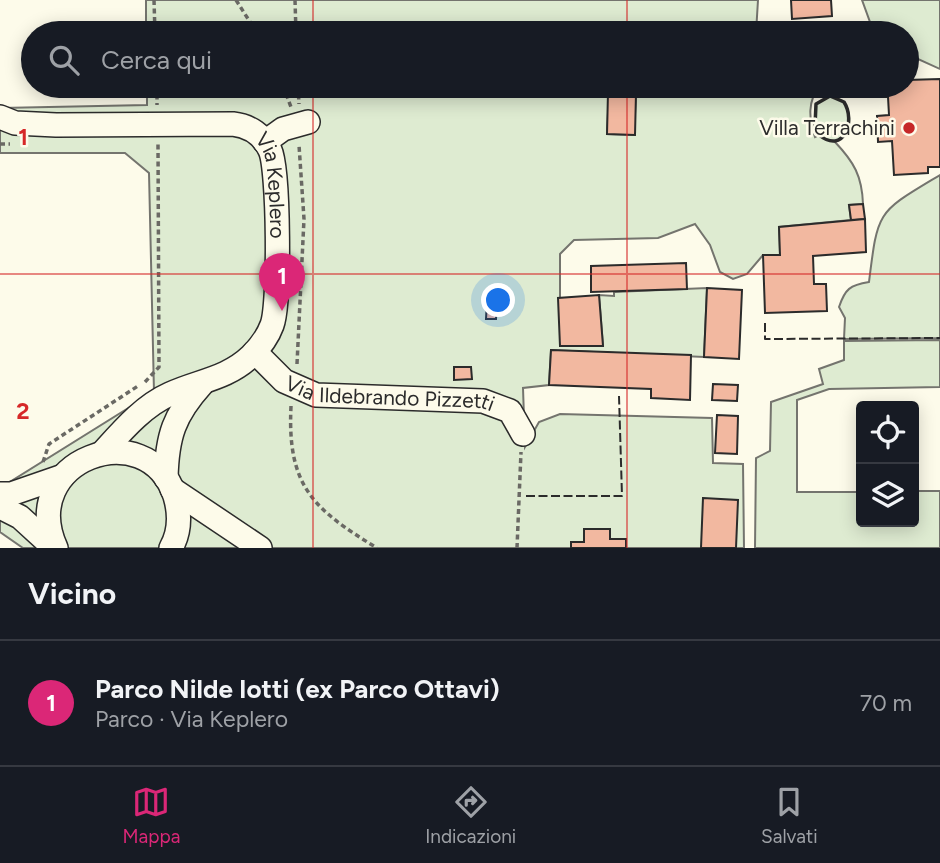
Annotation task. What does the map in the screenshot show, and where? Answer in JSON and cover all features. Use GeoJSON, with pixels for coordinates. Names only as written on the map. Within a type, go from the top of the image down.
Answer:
{"type":"FeatureCollection","features":[{"type":"Feature","properties":{"kind":"street","name":"Via Keplero"},"geometry":{"type":"LineString","coordinates":[[5,121],[233,124],[252,129],[265,142],[276,172],[277,298],[272,325],[255,352],[202,384]]}},
{"type":"Feature","properties":{"kind":"street"},"geometry":{"type":"LineString","coordinates":[[265,142],[283,129],[307,122]]}},
{"type":"Feature","properties":{"kind":"street","name":"Via Ildebrando Pizzetti"},"geometry":{"type":"LineString","coordinates":[[255,352],[274,373],[305,393],[483,401],[510,411],[523,434]]}},
{"type":"Feature","properties":{"kind":"street"},"geometry":{"type":"LineString","coordinates":[[102,453],[149,405],[171,393],[202,384]]}},
{"type":"Feature","properties":{"kind":"street"},"geometry":{"type":"LineString","coordinates":[[171,548],[179,526],[178,507],[169,484],[171,428],[183,405],[202,384]]}},
{"type":"Feature","properties":{"kind":"street"},"geometry":{"type":"LineString","coordinates":[[0,494],[62,476],[80,461],[102,453],[120,452],[137,456],[153,465],[169,484],[251,548]]}},
{"type":"Feature","properties":{"kind":"street"},"geometry":{"type":"LineString","coordinates":[[55,548],[48,521],[49,505],[62,476]]}},
{"type":"Feature","properties":{"kind":"street"},"geometry":{"type":"LineString","coordinates":[[0,507],[20,517],[55,548]]}},
{"type":"Feature","properties":{"kind":"path"},"geometry":{"type":"LineString","coordinates":[[155,0],[155,21]]}},
{"type":"Feature","properties":{"kind":"path"},"geometry":{"type":"LineString","coordinates":[[236,0],[249,21]]}},
{"type":"Feature","properties":{"kind":"path"},"geometry":{"type":"LineString","coordinates":[[295,0],[296,21]]}},
{"type":"Feature","properties":{"kind":"path"},"geometry":{"type":"LineString","coordinates":[[40,484],[44,456],[49,444],[153,376],[159,367],[158,142],[168,142]]}},
{"type":"Feature","properties":{"kind":"path"},"geometry":{"type":"LineString","coordinates":[[517,548],[523,434]]}},
{"type":"Feature","properties":{"kind":"green space"},"geometry":{"type":"Polygon","coordinates":[[[146,0],[758,0],[757,21],[146,21],[146,0]]]}},
{"type":"Feature","properties":{"kind":"green space"},"geometry":{"type":"Polygon","coordinates":[[[862,0],[940,0],[940,69],[919,59],[919,21],[870,21],[862,0]]]}},
{"type":"Feature","properties":{"kind":"green space"},"geometry":{"type":"Polygon","coordinates":[[[147,98],[609,98],[607,134],[634,135],[636,98],[813,98],[810,110],[815,137],[819,135],[815,126],[816,104],[826,98],[837,98],[848,109],[849,120],[848,132],[835,142],[856,170],[863,204],[849,205],[851,220],[779,227],[780,255],[763,255],[747,274],[733,279],[720,272],[710,245],[695,224],[658,238],[574,240],[560,254],[560,346],[603,345],[599,295],[707,288],[704,357],[551,350],[549,385],[523,388],[525,447],[539,422],[560,414],[712,418],[713,463],[743,464],[744,548],[23,548],[0,532],[0,484],[8,483],[154,392],[149,173],[125,153],[0,153],[0,108],[147,105],[147,98]]]}},
{"type":"Feature","properties":{"kind":"green space"},"geometry":{"type":"Polygon","coordinates":[[[940,175],[940,338],[844,339],[845,318],[839,307],[849,289],[869,282],[875,240],[884,215],[904,197],[940,175]]]}},
{"type":"Feature","properties":{"kind":"green space"},"geometry":{"type":"Polygon","coordinates":[[[940,340],[940,387],[829,389],[797,400],[797,492],[856,492],[856,527],[919,527],[919,491],[940,491],[940,548],[755,548],[756,458],[770,451],[771,402],[823,384],[819,369],[844,360],[844,341],[940,340]]]}},
{"type":"Feature","properties":{"kind":"building"},"geometry":{"type":"Polygon","coordinates":[[[791,0],[831,0],[832,16],[792,19],[791,0]]]}},
{"type":"Feature","properties":{"kind":"building","name":"Villa Terrachini"},"geometry":{"type":"Polygon","coordinates":[[[940,79],[940,167],[928,167],[928,173],[894,175],[892,141],[878,142],[877,116],[889,115],[888,98],[919,98],[919,80],[940,79]]]}},
{"type":"Feature","properties":{"kind":"building"},"geometry":{"type":"Polygon","coordinates":[[[608,98],[636,98],[635,135],[607,134],[608,98]]]}},
{"type":"Feature","properties":{"kind":"building"},"geometry":{"type":"Polygon","coordinates":[[[863,204],[865,219],[851,220],[849,205],[863,204]]]}},
{"type":"Feature","properties":{"kind":"building"},"geometry":{"type":"Polygon","coordinates":[[[865,219],[866,252],[813,256],[814,284],[826,284],[827,311],[765,313],[763,255],[780,255],[779,227],[865,219]]]}},
{"type":"Feature","properties":{"kind":"building"},"geometry":{"type":"Polygon","coordinates":[[[686,263],[687,289],[591,292],[591,266],[686,263]]]}},
{"type":"Feature","properties":{"kind":"building"},"geometry":{"type":"Polygon","coordinates":[[[707,288],[742,290],[739,359],[704,357],[707,288]]]}},
{"type":"Feature","properties":{"kind":"building"},"geometry":{"type":"Polygon","coordinates":[[[599,295],[603,346],[560,346],[558,298],[599,295]]]}},
{"type":"Feature","properties":{"kind":"building"},"geometry":{"type":"Polygon","coordinates":[[[487,300],[497,301],[496,319],[486,319],[487,300]]]}},
{"type":"Feature","properties":{"kind":"building"},"geometry":{"type":"Polygon","coordinates":[[[551,350],[691,355],[690,400],[651,398],[651,389],[549,385],[551,350]]]}},
{"type":"Feature","properties":{"kind":"building"},"geometry":{"type":"Polygon","coordinates":[[[454,367],[471,367],[472,379],[454,380],[454,367]]]}},
{"type":"Feature","properties":{"kind":"building"},"geometry":{"type":"Polygon","coordinates":[[[713,384],[738,385],[737,401],[712,400],[713,384]]]}},
{"type":"Feature","properties":{"kind":"building"},"geometry":{"type":"Polygon","coordinates":[[[717,415],[738,416],[737,454],[715,453],[717,415]]]}},
{"type":"Feature","properties":{"kind":"building"},"geometry":{"type":"Polygon","coordinates":[[[703,498],[738,500],[736,548],[701,548],[703,498]]]}},
{"type":"Feature","properties":{"kind":"building"},"geometry":{"type":"Polygon","coordinates":[[[584,529],[610,529],[610,539],[626,539],[626,548],[571,548],[571,542],[584,542],[584,529]]]}},
{"type":"Feature","properties":{"kind":"fence"},"geometry":{"type":"LineString","coordinates":[[765,323],[765,339],[940,338]]}},
{"type":"Feature","properties":{"kind":"fence"},"geometry":{"type":"LineString","coordinates":[[526,496],[622,496],[619,396]]}},
{"type":"Feature","properties":{"kind":"wall"},"geometry":{"type":"LineString","coordinates":[[826,98],[816,104],[815,126],[819,135],[835,141],[845,133],[849,118],[844,102],[835,98]]}},
{"type":"Feature","properties":{"kind":"place","name":"Villa Terrachini"},"geometry":{"type":"Point","coordinates":[909,128]}},
{"type":"Feature","properties":{"kind":"place","name":"Parco Nilde Iotti (ex Parco Ottavi)"},"geometry":{"type":"Point","coordinates":[282,311]}}]}
